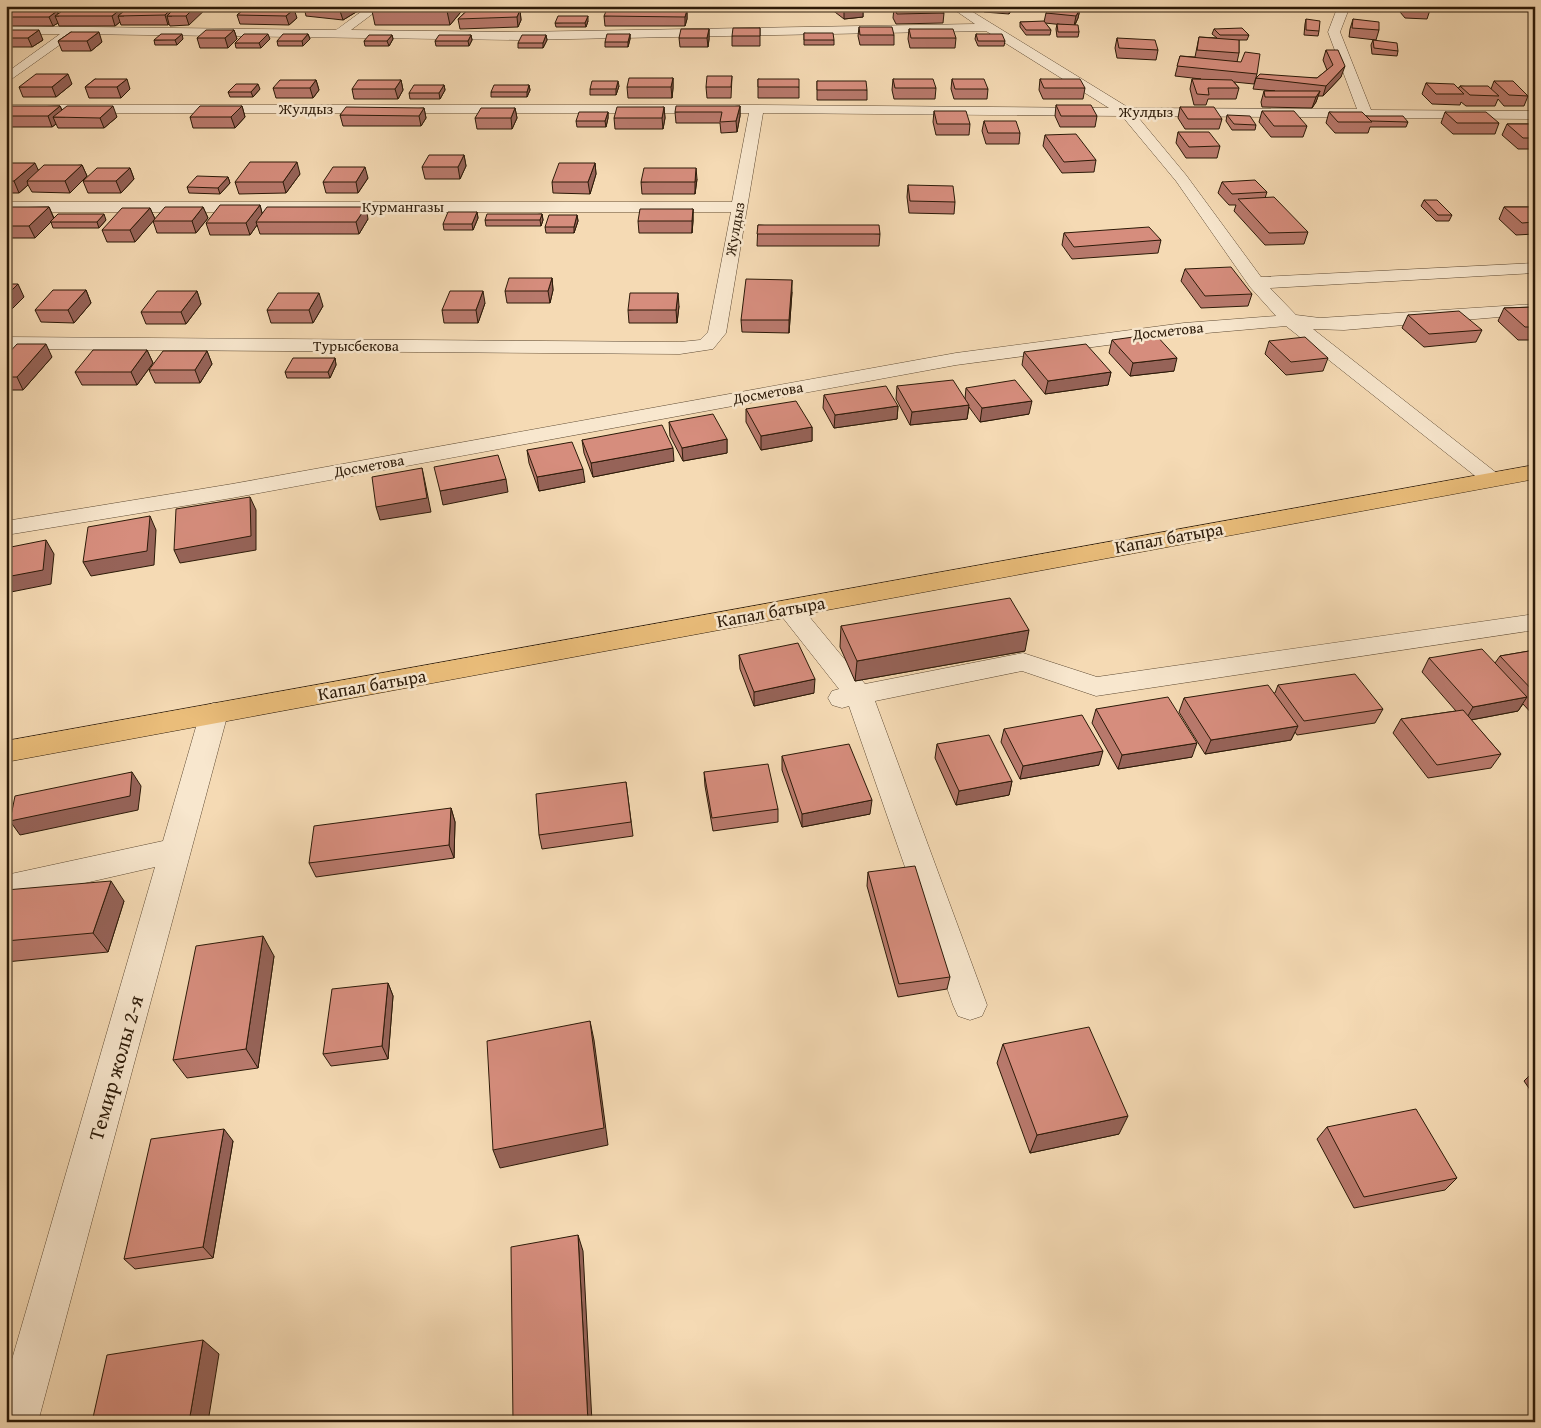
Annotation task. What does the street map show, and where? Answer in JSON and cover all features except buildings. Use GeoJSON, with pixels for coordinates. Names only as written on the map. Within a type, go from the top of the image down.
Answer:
{"type":"FeatureCollection","features":[{"type":"Feature","properties":{"kind":"main road","name":"Капал батыра"},"geometry":{"type":"LineString","coordinates":[[6,752],[1492,478],[1535,472]]}},
{"type":"Feature","properties":{"kind":"street"},"geometry":{"type":"LineString","coordinates":[[340,33],[377,6]]}},
{"type":"Feature","properties":{"kind":"street"},"geometry":{"type":"LineString","coordinates":[[955,6],[1126,112],[1181,178],[1256,283],[1290,320],[1492,478]]}},
{"type":"Feature","properties":{"kind":"street"},"geometry":{"type":"LineString","coordinates":[[1344,6],[1334,32],[1366,114]]}},
{"type":"Feature","properties":{"kind":"street"},"geometry":{"type":"LineString","coordinates":[[6,30],[518,36],[990,27]]}},
{"type":"Feature","properties":{"kind":"street"},"geometry":{"type":"LineString","coordinates":[[6,79],[73,30]]}},
{"type":"Feature","properties":{"kind":"street","name":"Жулдыз"},"geometry":{"type":"LineString","coordinates":[[6,108],[757,109],[1535,115]]}},
{"type":"Feature","properties":{"kind":"street","name":"Жулдыз"},"geometry":{"type":"LineString","coordinates":[[706,345],[717,333],[757,109]]}},
{"type":"Feature","properties":{"kind":"street","name":"Курмангазы"},"geometry":{"type":"LineString","coordinates":[[6,207],[739,207]]}},
{"type":"Feature","properties":{"kind":"street"},"geometry":{"type":"LineString","coordinates":[[1256,283],[1535,268]]}},
{"type":"Feature","properties":{"kind":"street","name":"Досметова"},"geometry":{"type":"LineString","coordinates":[[6,528],[232,491],[956,359],[1184,329],[1290,320],[1320,324],[1344,324],[1535,309]]}},
{"type":"Feature","properties":{"kind":"street","name":"Турысбекова"},"geometry":{"type":"LineString","coordinates":[[6,343],[670,348],[706,345]]}},
{"type":"Feature","properties":{"kind":"street"},"geometry":{"type":"LineString","coordinates":[[789,609],[851,696],[970,1005]]}},
{"type":"Feature","properties":{"kind":"street"},"geometry":{"type":"LineString","coordinates":[[851,696],[1023,662],[1096,687],[1535,622]]}},
{"type":"Feature","properties":{"kind":"street","name":"Темир жолы 2-я"},"geometry":{"type":"LineString","coordinates":[[16,1422],[214,714]]}},
{"type":"Feature","properties":{"kind":"street"},"geometry":{"type":"LineString","coordinates":[[6,888],[177,850]]}}]}
